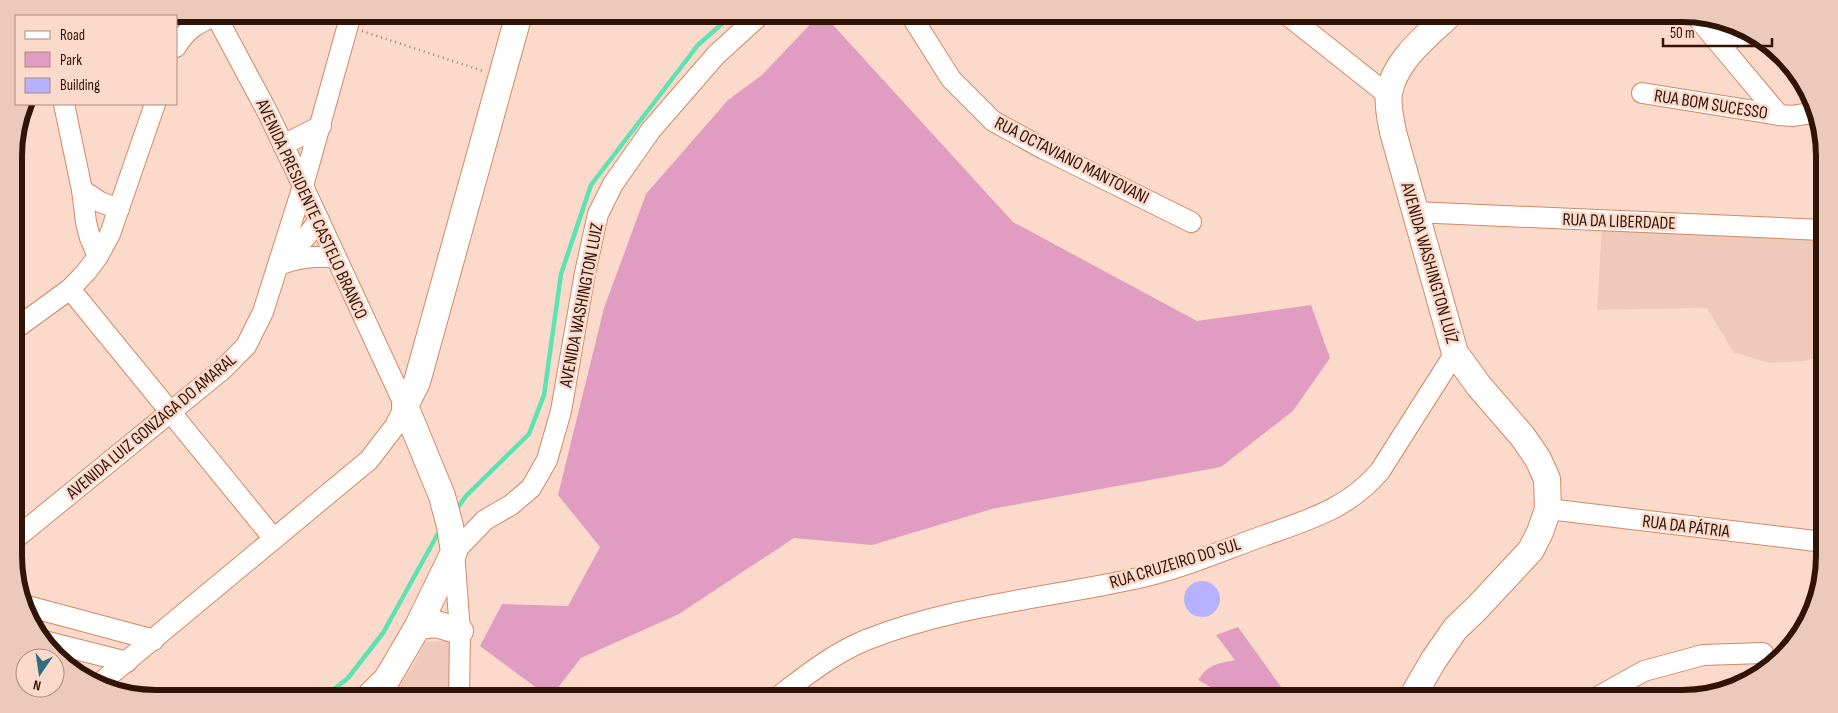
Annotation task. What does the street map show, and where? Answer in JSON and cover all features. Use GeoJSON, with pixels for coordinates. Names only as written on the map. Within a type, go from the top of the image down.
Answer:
{"type":"FeatureCollection","features":[{"type":"Feature","properties":{"kind":"main road","name":"AVENIDA WASHINGTON LUÍZ"},"geometry":{"type":"LineString","coordinates":[[1416,690],[1455,629],[1531,550],[1548,509],[1547,479],[1538,458],[1523,437],[1479,386],[1455,353],[1393,132],[1388,95],[1396,72],[1411,52],[1442,22]]}},
{"type":"Feature","properties":{"kind":"main road"},"geometry":{"type":"LineString","coordinates":[[377,690],[387,679],[418,626],[454,552],[450,526],[442,496],[405,406],[417,382],[516,23]]}},
{"type":"Feature","properties":{"kind":"main road"},"geometry":{"type":"LineString","coordinates":[[418,626],[436,624],[460,631]]}},
{"type":"Feature","properties":{"kind":"street","name":"RUA OCTAVIANO MANTOVANI"},"geometry":{"type":"LineString","coordinates":[[915,22],[951,79],[993,121],[1044,149],[1191,222]]}},
{"type":"Feature","properties":{"kind":"street"},"geometry":{"type":"LineString","coordinates":[[1296,22],[1388,95]]}},
{"type":"Feature","properties":{"kind":"street"},"geometry":{"type":"LineString","coordinates":[[178,43],[183,34],[200,23]]}},
{"type":"Feature","properties":{"kind":"street","name":"AVENIDA PRESIDENTE CASTELO BRANCO"},"geometry":{"type":"LineString","coordinates":[[220,23],[303,186],[405,406]]}},
{"type":"Feature","properties":{"kind":"street","name":"AVENIDA LUIZ GONZAGA DO AMARAL"},"geometry":{"type":"LineString","coordinates":[[22,533],[222,370],[246,346],[263,312],[279,267],[321,126],[348,23]]}},
{"type":"Feature","properties":{"kind":"street","name":"AVENIDA WASHINGTON LUIZ"},"geometry":{"type":"LineString","coordinates":[[454,552],[486,520],[511,505],[530,488],[547,460],[561,411],[585,273],[598,214],[613,184],[652,130],[716,55],[752,23]]}},
{"type":"Feature","properties":{"kind":"street"},"geometry":{"type":"LineString","coordinates":[[1703,24],[1779,115]]}},
{"type":"Feature","properties":{"kind":"street"},"geometry":{"type":"LineString","coordinates":[[1718,42],[1740,36]]}},
{"type":"Feature","properties":{"kind":"street","name":"RUA BOM SUCESSO"},"geometry":{"type":"LineString","coordinates":[[1642,93],[1779,115],[1792,116],[1808,114]]}},
{"type":"Feature","properties":{"kind":"street"},"geometry":{"type":"LineString","coordinates":[[64,105],[82,190],[86,222],[90,238],[98,256]]}},
{"type":"Feature","properties":{"kind":"street"},"geometry":{"type":"LineString","coordinates":[[23,323],[70,289],[98,256],[110,234],[155,105]]}},
{"type":"Feature","properties":{"kind":"street"},"geometry":{"type":"LineString","coordinates":[[283,145],[321,126]]}},
{"type":"Feature","properties":{"kind":"street"},"geometry":{"type":"LineString","coordinates":[[82,190],[100,202],[119,209]]}},
{"type":"Feature","properties":{"kind":"street","name":"RUA DA LIBERDADE"},"geometry":{"type":"LineString","coordinates":[[1414,212],[1816,230]]}},
{"type":"Feature","properties":{"kind":"street","name":"AVENIDA LUIZ GONZAGA DO AMARAL"},"geometry":{"type":"LineString","coordinates":[[279,267],[319,220]]}},
{"type":"Feature","properties":{"kind":"street"},"geometry":{"type":"LineString","coordinates":[[279,267],[298,258],[318,256],[336,258]]}},
{"type":"Feature","properties":{"kind":"street"},"geometry":{"type":"LineString","coordinates":[[70,289],[274,539]]}},
{"type":"Feature","properties":{"kind":"street","name":"RUA CRUZEIRO DO SUL"},"geometry":{"type":"LineString","coordinates":[[787,690],[826,660],[874,638],[967,610],[1137,579],[1186,564],[1303,522],[1346,502],[1367,486],[1380,471],[1455,353]]}},
{"type":"Feature","properties":{"kind":"street"},"geometry":{"type":"LineString","coordinates":[[104,680],[369,460],[395,426],[405,406]]}},
{"type":"Feature","properties":{"kind":"street","name":"RUA DA PÁTRIA"},"geometry":{"type":"LineString","coordinates":[[1548,509],[1816,541]]}},
{"type":"Feature","properties":{"kind":"street"},"geometry":{"type":"LineString","coordinates":[[454,552],[460,631],[459,690]]}},
{"type":"Feature","properties":{"kind":"street"},"geometry":{"type":"LineString","coordinates":[[33,608],[154,640]]}},
{"type":"Feature","properties":{"kind":"street"},"geometry":{"type":"LineString","coordinates":[[55,644],[126,662]]}},
{"type":"Feature","properties":{"kind":"street"},"geometry":{"type":"LineString","coordinates":[[1611,690],[1644,672],[1703,654],[1763,653]]}},
{"type":"Feature","properties":{"kind":"path"},"geometry":{"type":"LineString","coordinates":[[357,23],[501,77]]}},
{"type":"Feature","properties":{"kind":"shaded area"},"geometry":{"type":"Polygon","coordinates":[[[1602,227],[1816,239],[1816,358],[1804,361],[1769,363],[1733,352],[1707,308],[1597,310],[1602,227]]]}},
{"type":"Feature","properties":{"kind":"shaded area"},"geometry":{"type":"Polygon","coordinates":[[[453,640],[455,665],[450,690],[396,690],[414,664],[425,642],[453,640]]]}},
{"type":"Feature","properties":{"kind":"green space"},"geometry":{"type":"Polygon","coordinates":[[[812,23],[831,23],[1013,222],[1197,321],[1311,305],[1330,358],[1293,411],[1221,467],[992,509],[872,545],[794,538],[679,614],[581,658],[556,690],[539,690],[480,646],[502,604],[568,606],[600,547],[558,495],[604,308],[646,194],[728,100],[762,75],[812,23]]]}},
{"type":"Feature","properties":{"kind":"green space"},"geometry":{"type":"Polygon","coordinates":[[[1238,627],[1283,690],[1216,690],[1198,680],[1210,668],[1235,660],[1216,635],[1238,627]]]}},
{"type":"Feature","properties":{"kind":"building"},"geometry":{"type":"Polygon","coordinates":[[[1202,581],[1215,586],[1220,599],[1215,612],[1202,617],[1189,612],[1184,599],[1189,586],[1202,581]]]}},
{"type":"Feature","properties":{"kind":"waterway"},"geometry":{"type":"LineString","coordinates":[[456,510],[466,496],[529,434],[544,395],[561,274],[591,185],[698,45],[723,23]]}},
{"type":"Feature","properties":{"kind":"waterway"},"geometry":{"type":"LineString","coordinates":[[333,690],[348,678],[383,633],[440,530]]}}]}
